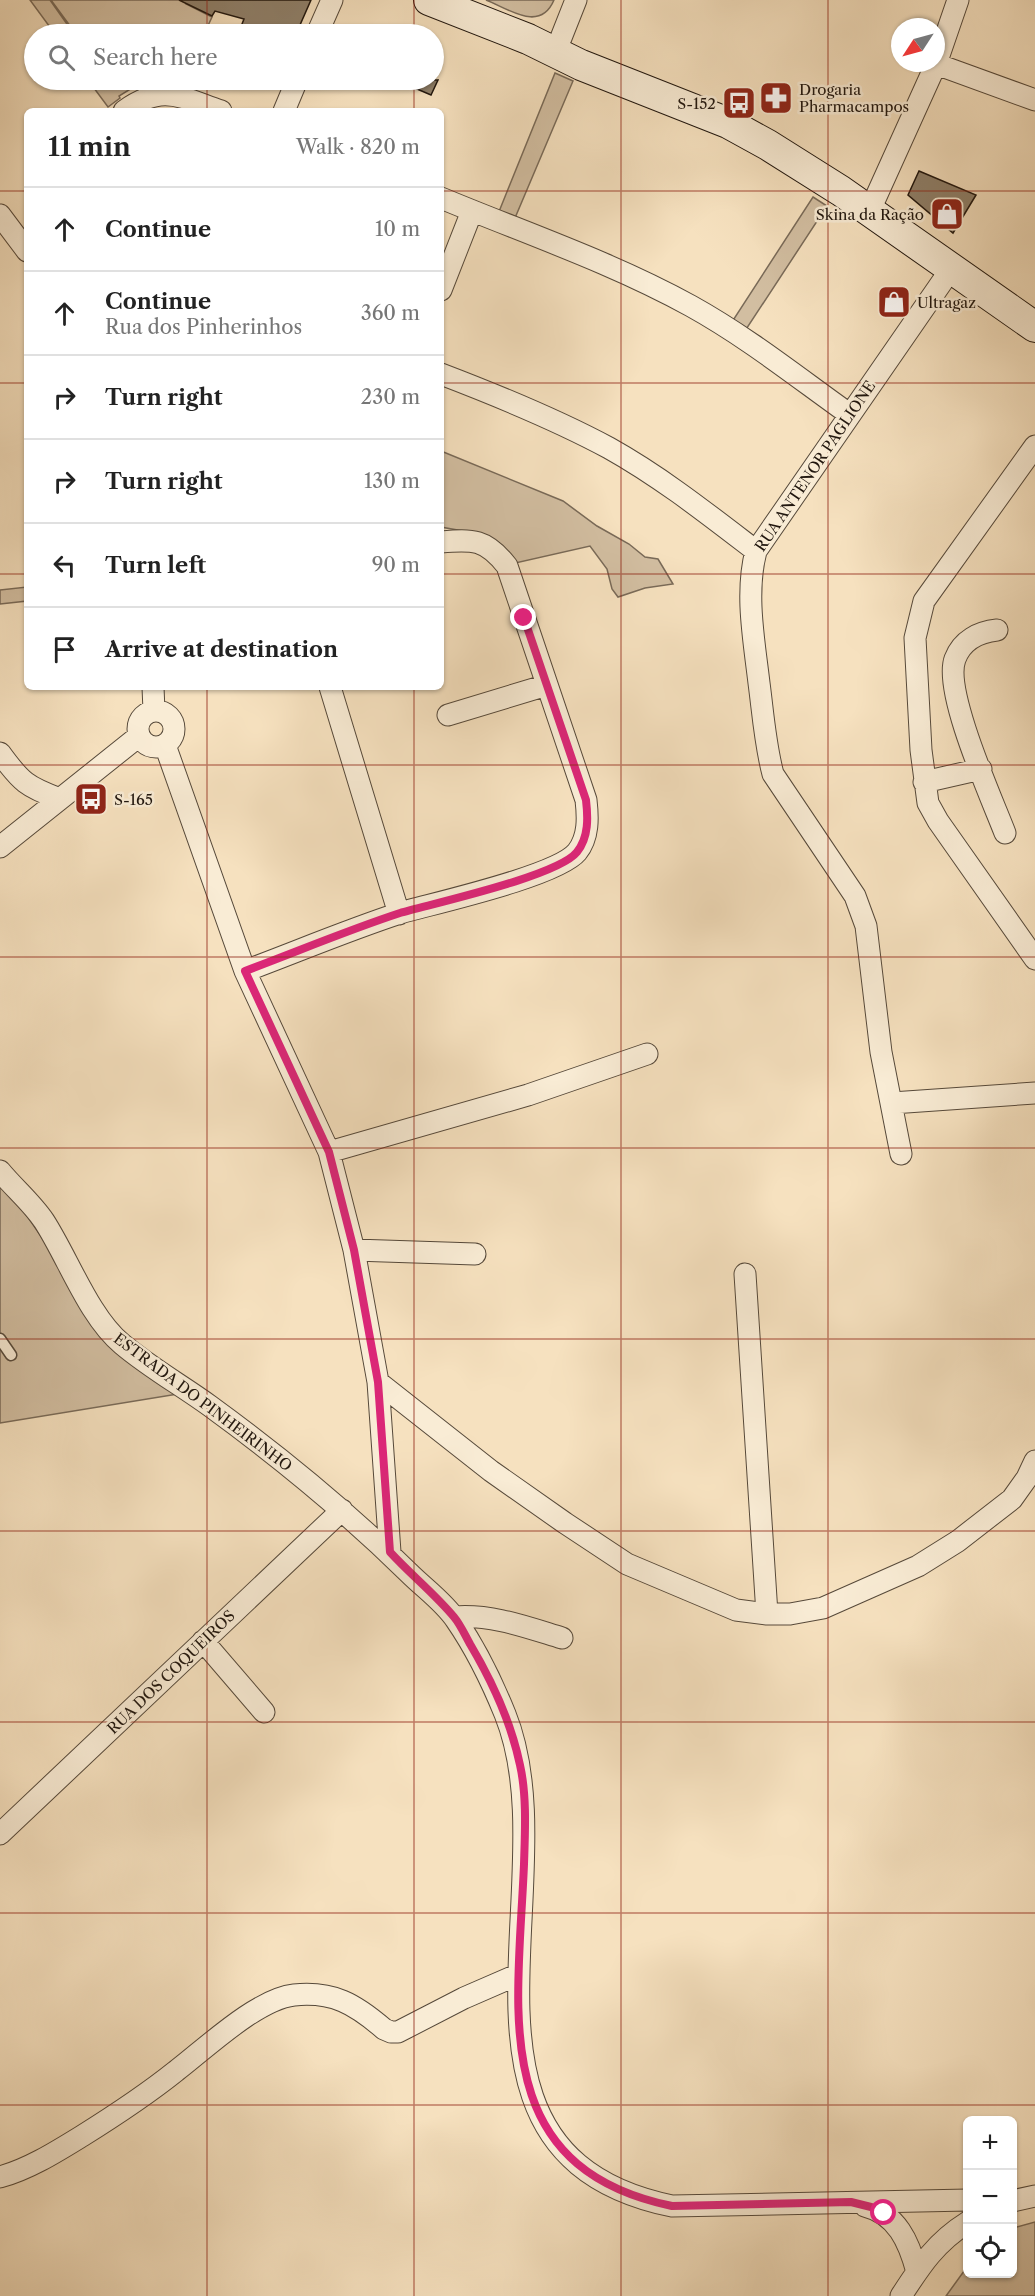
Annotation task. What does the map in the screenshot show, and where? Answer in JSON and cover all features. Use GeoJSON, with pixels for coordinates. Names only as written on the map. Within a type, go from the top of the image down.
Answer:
{"type":"FeatureCollection","features":[{"type":"Feature","properties":{"kind":"main road"},"geometry":{"type":"LineString","coordinates":[[429,0],[728,123],[768,145],[870,210],[1035,327]]}},
{"type":"Feature","properties":{"kind":"street"},"geometry":{"type":"LineString","coordinates":[[321,24],[332,0]]}},
{"type":"Feature","properties":{"kind":"street"},"geometry":{"type":"LineString","coordinates":[[555,53],[576,0]]}},
{"type":"Feature","properties":{"kind":"street"},"geometry":{"type":"LineString","coordinates":[[945,38],[958,0]]}},
{"type":"Feature","properties":{"kind":"street"},"geometry":{"type":"LineString","coordinates":[[945,67],[1035,100]]}},
{"type":"Feature","properties":{"kind":"street"},"geometry":{"type":"LineString","coordinates":[[870,210],[932,72]]}},
{"type":"Feature","properties":{"kind":"street"},"geometry":{"type":"LineString","coordinates":[[285,108],[293,90]]}},
{"type":"Feature","properties":{"kind":"street"},"geometry":{"type":"LineString","coordinates":[[129,108],[151,95],[169,93],[212,108]]}},
{"type":"Feature","properties":{"kind":"street"},"geometry":{"type":"LineString","coordinates":[[444,199],[577,251],[690,306],[741,337],[849,414]]}},
{"type":"Feature","properties":{"kind":"street"},"geometry":{"type":"LineString","coordinates":[[444,282],[472,211]]}},
{"type":"Feature","properties":{"kind":"street"},"geometry":{"type":"LineString","coordinates":[[0,215],[24,247]]}},
{"type":"Feature","properties":{"kind":"street","name":"RUA ANTENOR PAGLIONE"},"geometry":{"type":"LineString","coordinates":[[901,1154],[881,1052],[866,926],[850,888],[773,774],[767,752],[753,618],[751,571],[756,550],[951,269]]}},
{"type":"Feature","properties":{"kind":"street"},"geometry":{"type":"LineString","coordinates":[[444,375],[480,389],[609,448],[692,502],[756,550]]}},
{"type":"Feature","properties":{"kind":"street"},"geometry":{"type":"LineString","coordinates":[[1035,446],[924,601],[915,638],[924,782],[928,803],[938,821],[1035,959]]}},
{"type":"Feature","properties":{"kind":"street"},"geometry":{"type":"LineString","coordinates":[[245,971],[399,914],[482,891],[549,868],[576,854],[587,830],[586,800],[507,566],[486,545],[468,540],[444,542]]}},
{"type":"Feature","properties":{"kind":"street"},"geometry":{"type":"LineString","coordinates":[[998,630],[982,632],[964,643],[954,660],[953,684],[966,730],[1005,833]]}},
{"type":"Feature","properties":{"kind":"street"},"geometry":{"type":"LineString","coordinates":[[448,715],[547,685]]}},
{"type":"Feature","properties":{"kind":"street"},"geometry":{"type":"LineString","coordinates":[[153,690],[154,711]]}},
{"type":"Feature","properties":{"kind":"street"},"geometry":{"type":"LineString","coordinates":[[331,690],[399,914]]}},
{"type":"Feature","properties":{"kind":"street"},"geometry":{"type":"LineString","coordinates":[[154,711],[165,714],[173,723],[173,736],[165,745],[152,747],[142,741],[138,731],[140,720],[148,712],[154,711]]}},
{"type":"Feature","properties":{"kind":"street"},"geometry":{"type":"LineString","coordinates":[[0,847],[139,736]]}},
{"type":"Feature","properties":{"kind":"street"},"geometry":{"type":"LineString","coordinates":[[165,745],[245,971],[329,1152],[354,1250],[378,1382],[390,1552]]}},
{"type":"Feature","properties":{"kind":"street"},"geometry":{"type":"LineString","coordinates":[[0,753],[31,788],[60,799]]}},
{"type":"Feature","properties":{"kind":"street"},"geometry":{"type":"LineString","coordinates":[[924,782],[981,769]]}},
{"type":"Feature","properties":{"kind":"street"},"geometry":{"type":"LineString","coordinates":[[329,1152],[528,1095],[647,1054]]}},
{"type":"Feature","properties":{"kind":"street"},"geometry":{"type":"LineString","coordinates":[[892,1103],[1035,1093]]}},
{"type":"Feature","properties":{"kind":"street","name":"ESTRADA DO PINHEIRINHO"},"geometry":{"type":"LineString","coordinates":[[0,1171],[42,1218],[97,1313],[122,1344],[212,1407],[342,1509],[390,1552],[454,1617],[483,1666],[507,1717],[521,1766],[525,1824],[517,1975],[520,2039],[534,2105],[551,2137],[583,2170],[614,2189],[644,2200],[672,2206],[963,2200]]}},
{"type":"Feature","properties":{"kind":"street"},"geometry":{"type":"LineString","coordinates":[[354,1250],[475,1254]]}},
{"type":"Feature","properties":{"kind":"street"},"geometry":{"type":"LineString","coordinates":[[745,1274],[767,1614]]}},
{"type":"Feature","properties":{"kind":"street"},"geometry":{"type":"LineString","coordinates":[[378,1382],[491,1471],[564,1524],[627,1564],[736,1610],[767,1614],[790,1614],[824,1608],[918,1566],[958,1541],[1012,1498],[1035,1461]]}},
{"type":"Feature","properties":{"kind":"street","name":"RUA DOS COQUEIROS"},"geometry":{"type":"LineString","coordinates":[[0,1834],[342,1509]]}},
{"type":"Feature","properties":{"kind":"street"},"geometry":{"type":"LineString","coordinates":[[454,1617],[475,1615],[502,1620],[562,1638]]}},
{"type":"Feature","properties":{"kind":"street"},"geometry":{"type":"LineString","coordinates":[[203,1641],[264,1712]]}},
{"type":"Feature","properties":{"kind":"street"},"geometry":{"type":"LineString","coordinates":[[0,2177],[48,2157],[117,2115],[235,2025],[268,2003],[291,1995],[320,1995],[346,2001],[384,2029],[398,2032],[464,1998],[517,1975]]}},
{"type":"Feature","properties":{"kind":"street"},"geometry":{"type":"LineString","coordinates":[[1017,2196],[1035,2195]]}},
{"type":"Feature","properties":{"kind":"street"},"geometry":{"type":"LineString","coordinates":[[1017,2200],[1035,2195]]}},
{"type":"Feature","properties":{"kind":"street"},"geometry":{"type":"LineString","coordinates":[[851,2202],[884,2213],[895,2224],[907,2240],[917,2272]]}},
{"type":"Feature","properties":{"kind":"street"},"geometry":{"type":"LineString","coordinates":[[901,2296],[944,2238],[965,2224]]}},
{"type":"Feature","properties":{"kind":"lane"},"geometry":{"type":"LineString","coordinates":[[0,1339],[11,1354]]}},
{"type":"Feature","properties":{"kind":"shaded area"},"geometry":{"type":"Polygon","coordinates":[[[30,0],[50,0],[67,24],[48,24],[30,0]]]}},
{"type":"Feature","properties":{"kind":"shaded area"},"geometry":{"type":"Polygon","coordinates":[[[51,0],[188,0],[186,4],[212,17],[209,24],[69,24],[51,0]]]}},
{"type":"Feature","properties":{"kind":"shaded area"},"geometry":{"type":"Polygon","coordinates":[[[486,0],[554,0],[548,10],[532,17],[514,13],[486,0]]]}},
{"type":"Feature","properties":{"kind":"shaded area"},"geometry":{"type":"Polygon","coordinates":[[[555,73],[573,81],[512,225],[496,219],[555,73]]]}},
{"type":"Feature","properties":{"kind":"shaded area"},"geometry":{"type":"Polygon","coordinates":[[[95,90],[129,90],[119,96],[120,98],[108,107],[95,90]]]}},
{"type":"Feature","properties":{"kind":"shaded area"},"geometry":{"type":"Polygon","coordinates":[[[813,197],[827,206],[741,337],[728,328],[813,197]]]}},
{"type":"Feature","properties":{"kind":"shaded area"},"geometry":{"type":"Polygon","coordinates":[[[444,452],[563,501],[645,557],[658,559],[673,584],[645,588],[618,597],[612,589],[607,569],[590,546],[511,564],[474,533],[444,528],[444,452]]]}},
{"type":"Feature","properties":{"kind":"shaded area"},"geometry":{"type":"Polygon","coordinates":[[[24,587],[24,601],[0,604],[0,590],[24,587]]]}},
{"type":"Feature","properties":{"kind":"shaded area"},"geometry":{"type":"Polygon","coordinates":[[[0,1177],[63,1268],[178,1394],[0,1423],[0,1177]]]}},
{"type":"Feature","properties":{"kind":"shaded area"},"geometry":{"type":"Polygon","coordinates":[[[1035,2222],[1035,2296],[946,2296],[963,2273],[963,2278],[1017,2278],[1017,2227],[1035,2222]]]}},
{"type":"Feature","properties":{"kind":"building"},"geometry":{"type":"Polygon","coordinates":[[[179,0],[311,0],[300,24],[242,24],[244,19],[215,11],[212,16],[179,0]]]}},
{"type":"Feature","properties":{"kind":"building"},"geometry":{"type":"Polygon","coordinates":[[[419,90],[433,90],[431,95],[419,90]]]}},
{"type":"Feature","properties":{"kind":"building","name":"Skina da Ração"},"geometry":{"type":"Polygon","coordinates":[[[919,171],[976,195],[953,233],[908,195],[919,171]]]}},
{"type":"Feature","properties":{"kind":"place","name":"Drogaria Pharmacampos"},"geometry":{"type":"Point","coordinates":[776,98]}},
{"type":"Feature","properties":{"kind":"place","name":"S-152"},"geometry":{"type":"Point","coordinates":[739,103]}},
{"type":"Feature","properties":{"kind":"place","name":"Skina da Ração"},"geometry":{"type":"Point","coordinates":[947,214]}},
{"type":"Feature","properties":{"kind":"place","name":"Ultragaz"},"geometry":{"type":"Point","coordinates":[894,302]}},
{"type":"Feature","properties":{"kind":"place","name":"S-165"},"geometry":{"type":"Point","coordinates":[91,799]}},
{"type":"Feature","properties":{"kind":"route"},"geometry":{"type":"LineString","coordinates":[[524,618],[586,800],[587,830],[576,854],[549,868],[482,891],[399,914],[245,971],[329,1152],[354,1250],[378,1382],[390,1552],[454,1617],[483,1666],[507,1717],[521,1766],[525,1824],[517,1975],[520,2039],[534,2105],[551,2137],[583,2170],[614,2189],[644,2200],[672,2206],[851,2202],[884,2213]]}}]}
